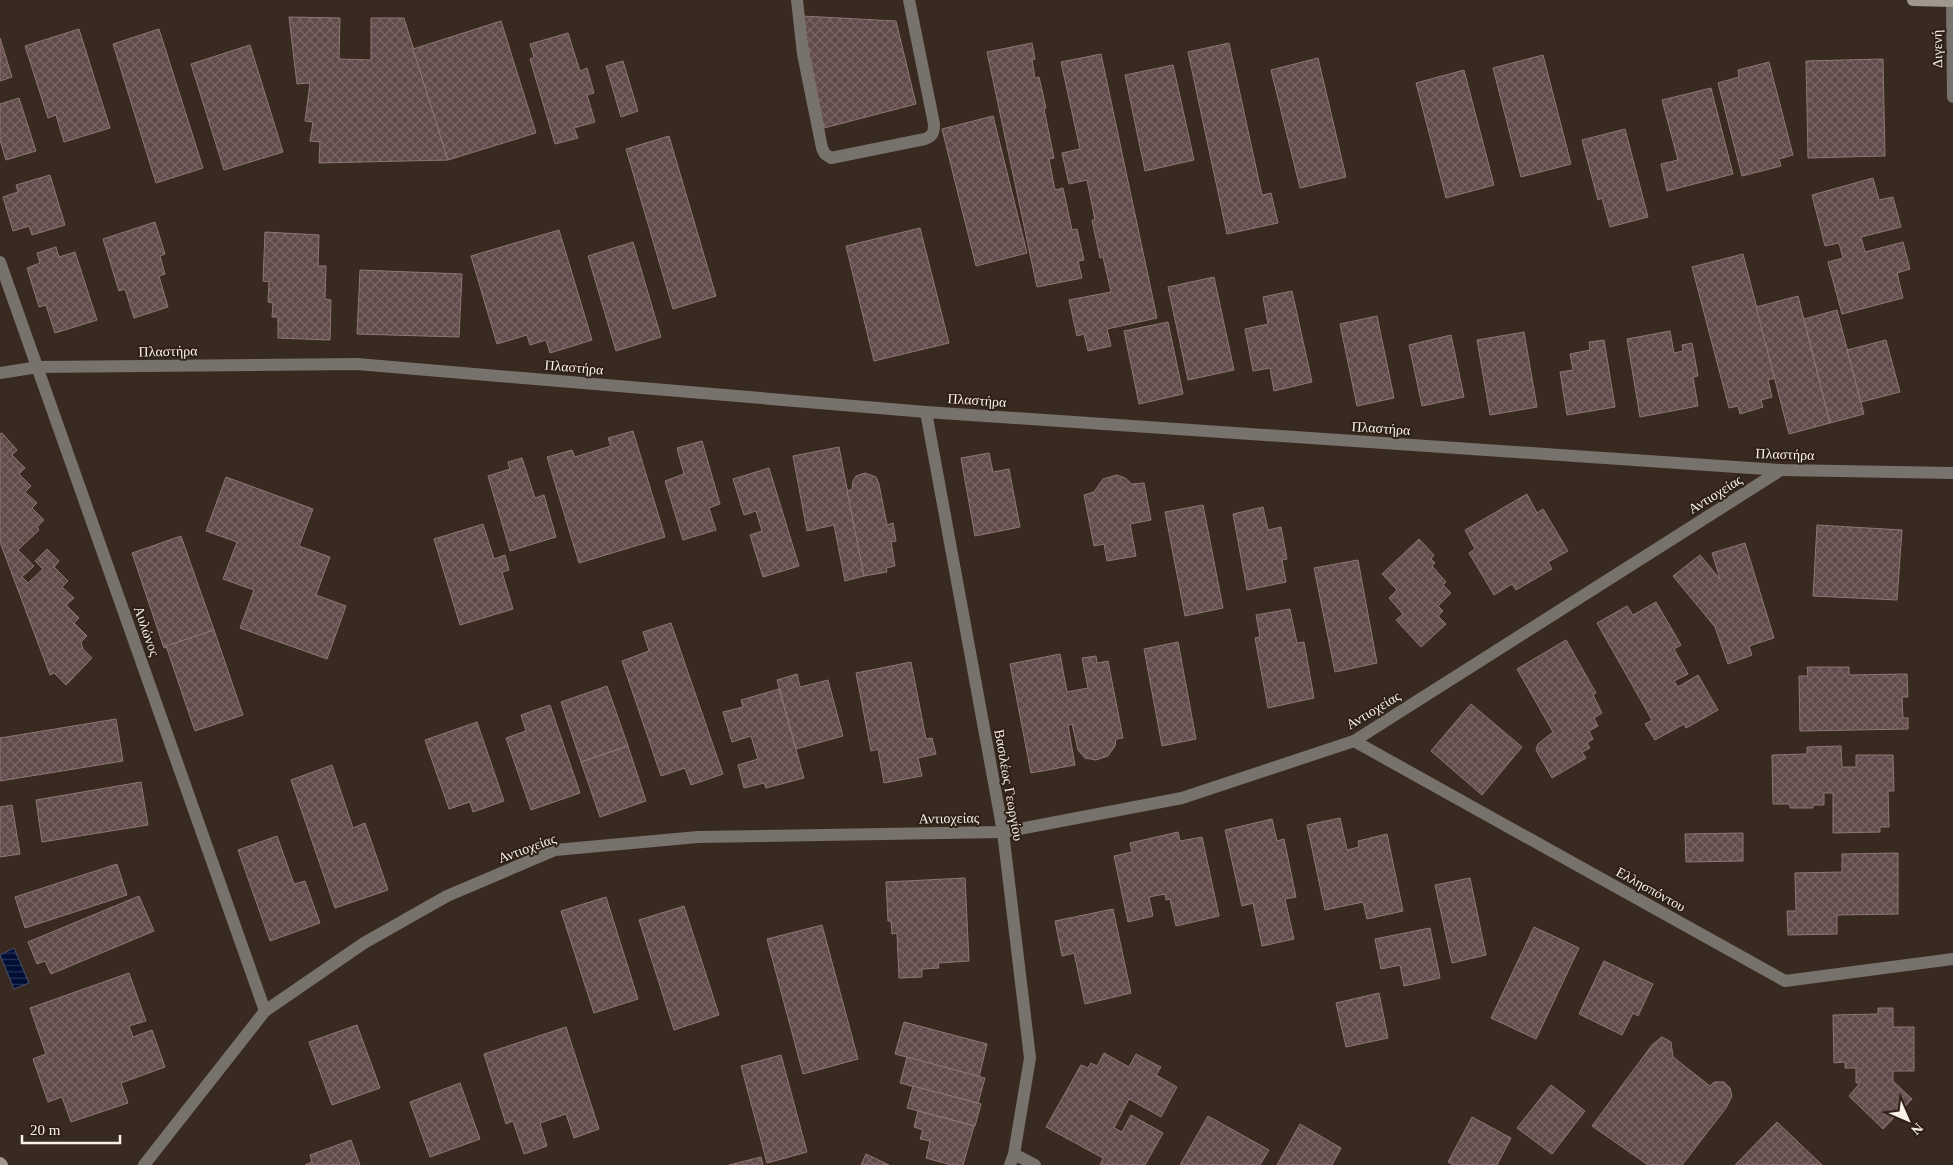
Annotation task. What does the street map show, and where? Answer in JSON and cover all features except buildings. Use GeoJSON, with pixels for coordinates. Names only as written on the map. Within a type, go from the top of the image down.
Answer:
{"type":"FeatureCollection","features":[{"type":"Feature","properties":{"kind":"street"},"geometry":{"type":"LineString","coordinates":[[797,0],[803,54],[822,148],[831,158],[925,139],[934,132],[910,0]]}},
{"type":"Feature","properties":{"kind":"street"},"geometry":{"type":"LineString","coordinates":[[1913,0],[1952,1]]}},
{"type":"Feature","properties":{"kind":"street","name":"Διγενή"},"geometry":{"type":"LineString","coordinates":[[1952,1],[1953,97]]}},
{"type":"Feature","properties":{"kind":"street","name":"Αυλώνος"},"geometry":{"type":"LineString","coordinates":[[0,262],[264,1011]]}},
{"type":"Feature","properties":{"kind":"street","name":"Πλαστήρα"},"geometry":{"type":"LineString","coordinates":[[0,373],[38,367],[357,364],[926,412],[1781,470],[1953,474]]}},
{"type":"Feature","properties":{"kind":"street","name":"Βασιλέως Γεωργίου"},"geometry":{"type":"LineString","coordinates":[[926,412],[1003,832],[1030,1058],[1012,1159]]}},
{"type":"Feature","properties":{"kind":"street","name":"Αντιοχείας"},"geometry":{"type":"LineString","coordinates":[[144,1165],[264,1011],[364,943],[447,896],[555,850],[698,837],[1003,832],[1182,798],[1354,740],[1781,470]]}},
{"type":"Feature","properties":{"kind":"street","name":"Ελλησπόντου"},"geometry":{"type":"LineString","coordinates":[[1354,740],[1785,982],[1953,959]]}},
{"type":"Feature","properties":{"kind":"street"},"geometry":{"type":"LineString","coordinates":[[1012,1159],[1036,1165]]}},
{"type":"Feature","properties":{"kind":"water"},"geometry":{"type":"Polygon","coordinates":[[[14,948],[29,983],[14,989],[0,955],[14,948]]]}}]}
